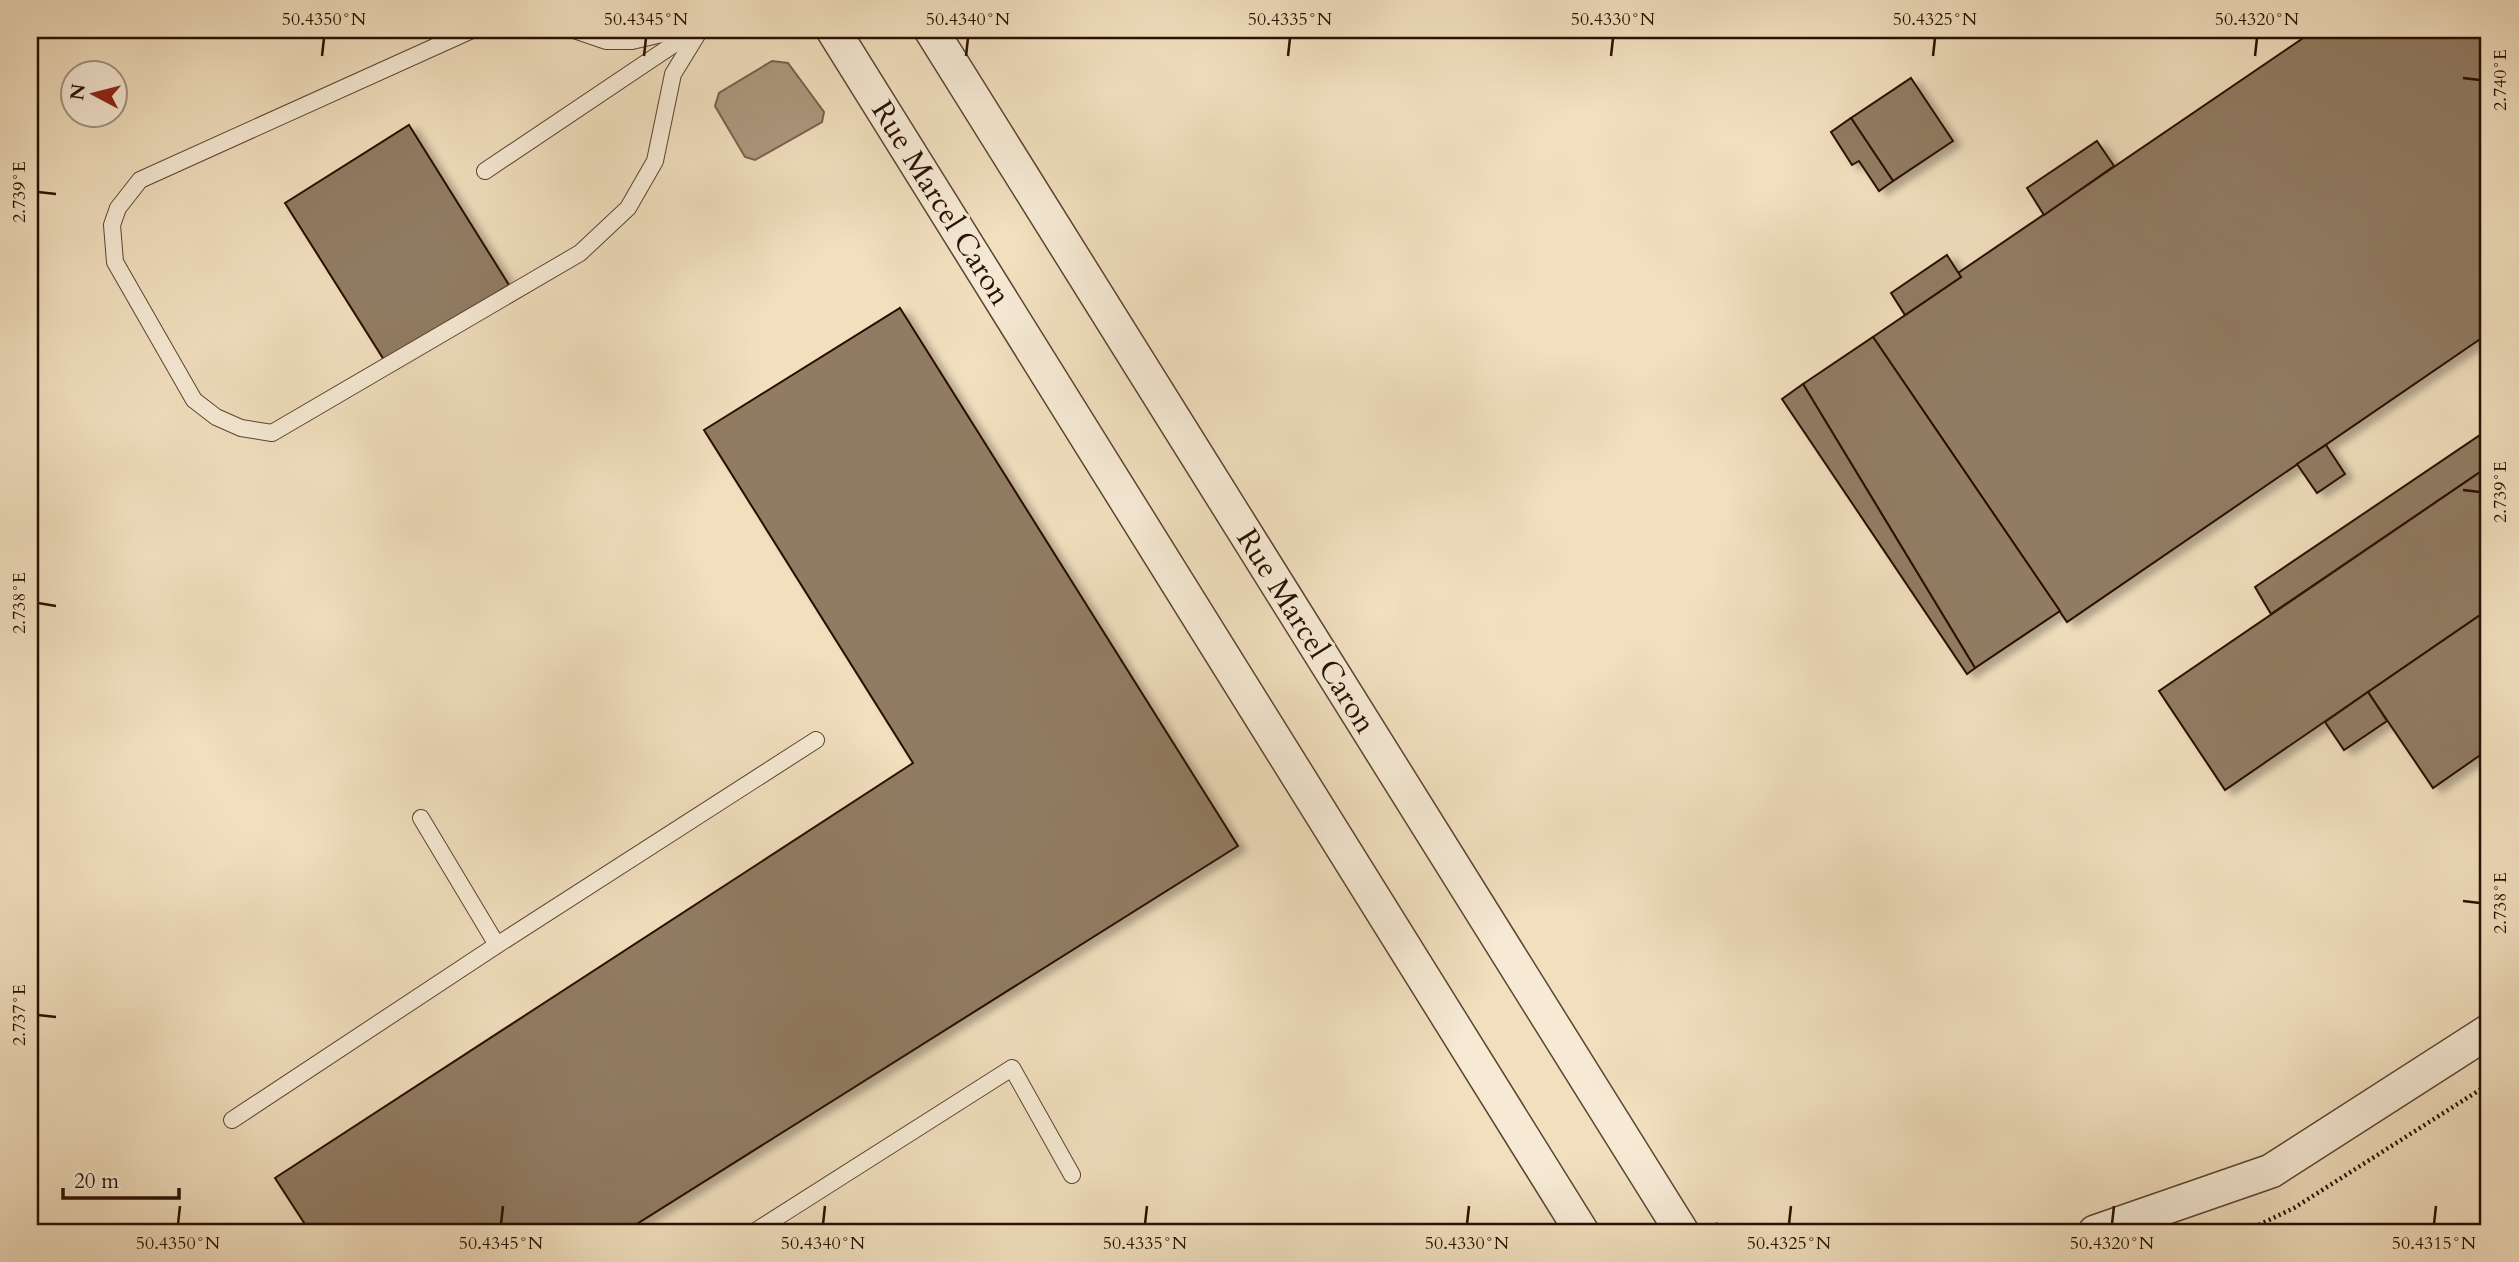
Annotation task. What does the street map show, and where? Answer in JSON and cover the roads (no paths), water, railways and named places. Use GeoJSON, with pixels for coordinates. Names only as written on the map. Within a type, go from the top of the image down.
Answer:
{"type":"FeatureCollection","features":[{"type":"Feature","properties":{"kind":"street","name":"Rue Marcel Caron"},"geometry":{"type":"LineString","coordinates":[[833,30],[1582,1232]]}},
{"type":"Feature","properties":{"kind":"street","name":"Rue Marcel Caron"},"geometry":{"type":"LineString","coordinates":[[931,30],[1682,1232]]}},
{"type":"Feature","properties":{"kind":"street"},"geometry":{"type":"LineString","coordinates":[[2095,1232],[2271,1171],[2489,1031]]}},
{"type":"Feature","properties":{"kind":"lane"},"geometry":{"type":"LineString","coordinates":[[472,30],[140,180],[118,208],[111,225],[115,262],[194,400],[216,417],[241,428],[272,433],[580,253],[628,208],[655,162],[673,74],[697,30]]}},
{"type":"Feature","properties":{"kind":"lane"},"geometry":{"type":"LineString","coordinates":[[574,30],[606,41],[632,41],[679,30]]}},
{"type":"Feature","properties":{"kind":"lane"},"geometry":{"type":"LineString","coordinates":[[485,171],[697,30]]}},
{"type":"Feature","properties":{"kind":"lane"},"geometry":{"type":"LineString","coordinates":[[232,1120],[497,945],[816,740]]}},
{"type":"Feature","properties":{"kind":"lane"},"geometry":{"type":"LineString","coordinates":[[421,818],[497,945]]}},
{"type":"Feature","properties":{"kind":"lane"},"geometry":{"type":"LineString","coordinates":[[754,1232],[1012,1068],[1072,1175]]}}]}
